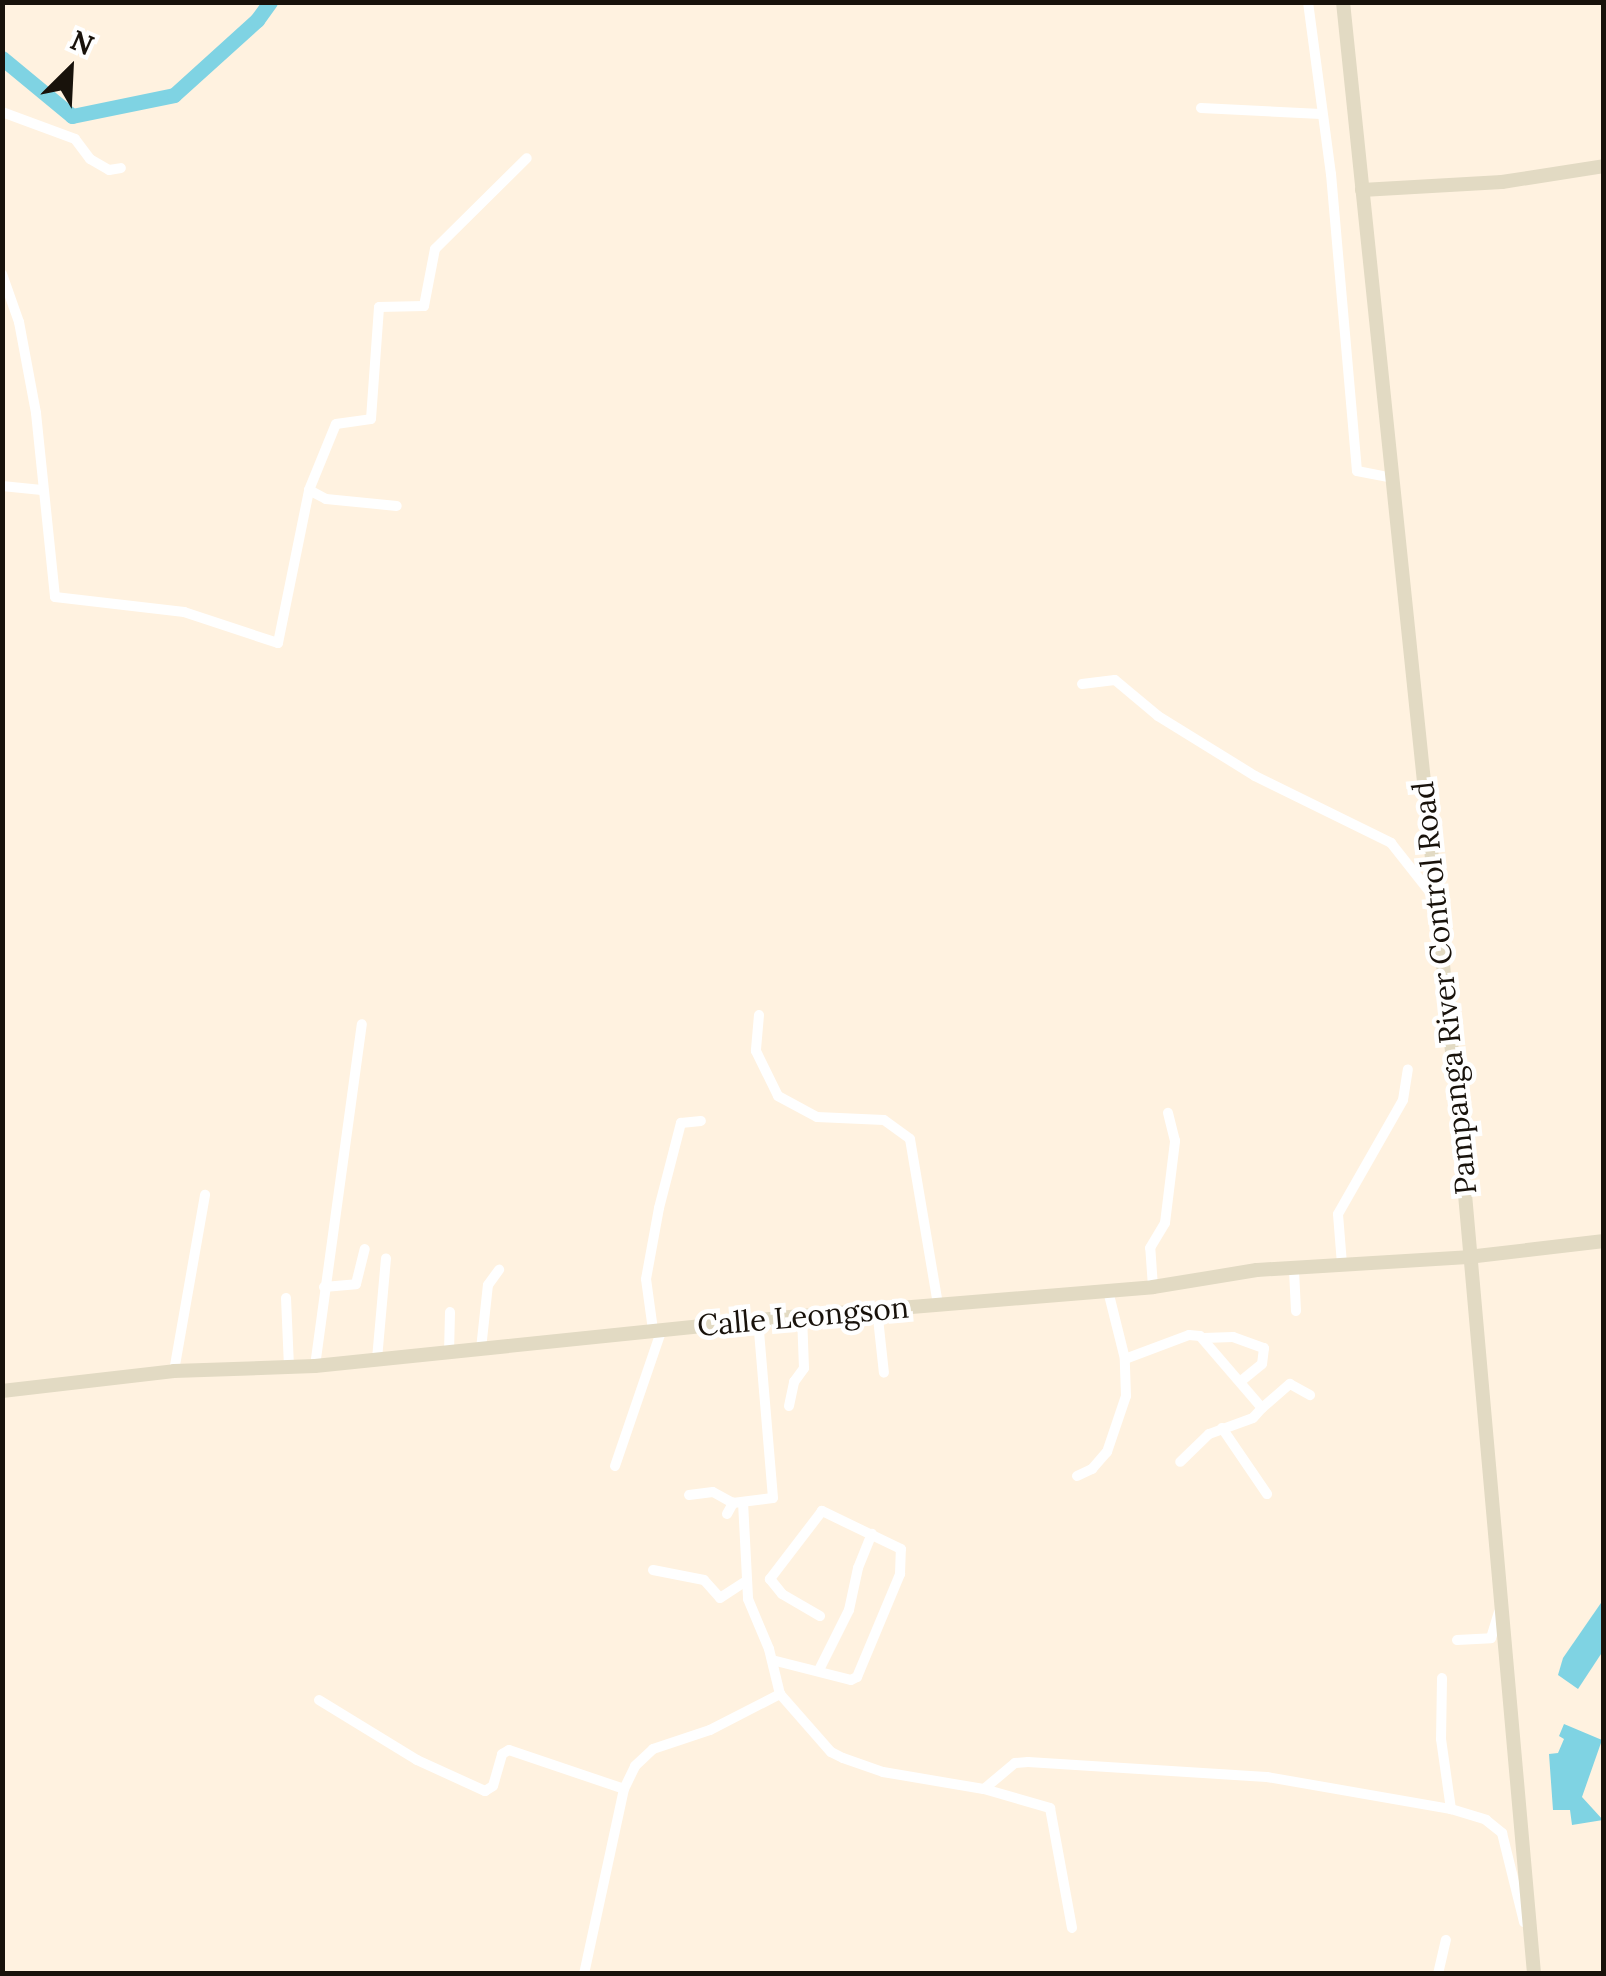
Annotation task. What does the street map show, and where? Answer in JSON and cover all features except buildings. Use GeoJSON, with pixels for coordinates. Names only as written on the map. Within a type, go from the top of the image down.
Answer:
{"type":"FeatureCollection","features":[{"type":"Feature","properties":{"kind":"street"},"geometry":{"type":"LineString","coordinates":[[1308,2],[1358,471],[1392,478]]}},
{"type":"Feature","properties":{"kind":"street","name":"Pampanga River Control Road"},"geometry":{"type":"LineString","coordinates":[[1344,2],[1433,896],[1454,1070],[1534,1974]]}},
{"type":"Feature","properties":{"kind":"street"},"geometry":{"type":"LineString","coordinates":[[1202,108],[1321,114]]}},
{"type":"Feature","properties":{"kind":"street"},"geometry":{"type":"LineString","coordinates":[[2,112],[75,139],[90,159],[109,170],[121,168]]}},
{"type":"Feature","properties":{"kind":"street"},"geometry":{"type":"LineString","coordinates":[[2,274],[25,352],[55,597],[184,612],[272,644],[282,636],[310,490],[336,424],[372,419],[380,307],[424,306],[436,250],[526,158]]}},
{"type":"Feature","properties":{"kind":"street"},"geometry":{"type":"LineString","coordinates":[[1362,190],[1502,182],[1604,166]]}},
{"type":"Feature","properties":{"kind":"street"},"geometry":{"type":"LineString","coordinates":[[2,486],[42,490]]}},
{"type":"Feature","properties":{"kind":"street"},"geometry":{"type":"LineString","coordinates":[[310,490],[326,499],[397,506]]}},
{"type":"Feature","properties":{"kind":"street"},"geometry":{"type":"LineString","coordinates":[[1082,684],[1106,678],[1115,680],[1158,716],[1255,776],[1391,843],[1433,896]]}},
{"type":"Feature","properties":{"kind":"street"},"geometry":{"type":"LineString","coordinates":[[758,1014],[756,1051],[778,1096],[817,1117],[884,1120],[910,1139],[938,1304]]}},
{"type":"Feature","properties":{"kind":"street"},"geometry":{"type":"LineString","coordinates":[[315,1366],[362,1024]]}},
{"type":"Feature","properties":{"kind":"street"},"geometry":{"type":"LineString","coordinates":[[1342,1264],[1338,1214],[1403,1100],[1408,1070]]}},
{"type":"Feature","properties":{"kind":"street"},"geometry":{"type":"LineString","coordinates":[[1153,1286],[1150,1248],[1165,1224],[1175,1141],[1168,1113]]}},
{"type":"Feature","properties":{"kind":"street"},"geometry":{"type":"LineString","coordinates":[[615,1466],[658,1330],[646,1278],[679,1129],[685,1121],[702,1121]]}},
{"type":"Feature","properties":{"kind":"street"},"geometry":{"type":"LineString","coordinates":[[174,1371],[205,1195]]}},
{"type":"Feature","properties":{"kind":"street","name":"Calle Leongson"},"geometry":{"type":"LineString","coordinates":[[2,1392],[174,1371],[315,1366],[758,1320],[1108,1291],[1257,1270],[1468,1257],[1604,1241]]}},
{"type":"Feature","properties":{"kind":"street"},"geometry":{"type":"LineString","coordinates":[[324,1287],[356,1284],[365,1249]]}},
{"type":"Feature","properties":{"kind":"street"},"geometry":{"type":"LineString","coordinates":[[377,1359],[386,1258]]}},
{"type":"Feature","properties":{"kind":"street"},"geometry":{"type":"LineString","coordinates":[[481,1349],[488,1285],[500,1270]]}},
{"type":"Feature","properties":{"kind":"street"},"geometry":{"type":"LineString","coordinates":[[1294,1270],[1296,1311]]}},
{"type":"Feature","properties":{"kind":"street"},"geometry":{"type":"LineString","coordinates":[[1077,1476],[1092,1469],[1112,1444],[1126,1396],[1125,1359],[1108,1291]]}},
{"type":"Feature","properties":{"kind":"street"},"geometry":{"type":"LineString","coordinates":[[286,1298],[289,1367]]}},
{"type":"Feature","properties":{"kind":"street"},"geometry":{"type":"LineString","coordinates":[[877,1309],[884,1372]]}},
{"type":"Feature","properties":{"kind":"street"},"geometry":{"type":"LineString","coordinates":[[449,1353],[450,1312]]}},
{"type":"Feature","properties":{"kind":"street"},"geometry":{"type":"LineString","coordinates":[[788,1406],[794,1382],[804,1368],[802,1316]]}},
{"type":"Feature","properties":{"kind":"street"},"geometry":{"type":"LineString","coordinates":[[689,1495],[714,1492],[738,1502],[774,1498],[758,1320]]}},
{"type":"Feature","properties":{"kind":"street"},"geometry":{"type":"LineString","coordinates":[[1125,1359],[1188,1335],[1234,1337],[1264,1348],[1262,1364],[1240,1380]]}},
{"type":"Feature","properties":{"kind":"street"},"geometry":{"type":"LineString","coordinates":[[1204,1338],[1262,1408]]}},
{"type":"Feature","properties":{"kind":"street"},"geometry":{"type":"LineString","coordinates":[[1180,1462],[1222,1428],[1252,1418],[1290,1384],[1310,1395]]}},
{"type":"Feature","properties":{"kind":"street"},"geometry":{"type":"LineString","coordinates":[[1222,1428],[1267,1494]]}},
{"type":"Feature","properties":{"kind":"street"},"geometry":{"type":"LineString","coordinates":[[726,1514],[738,1502]]}},
{"type":"Feature","properties":{"kind":"street"},"geometry":{"type":"LineString","coordinates":[[738,1502],[746,1586],[780,1694],[831,1752],[883,1772],[984,1789],[1052,1810],[1072,1928]]}},
{"type":"Feature","properties":{"kind":"street"},"geometry":{"type":"LineString","coordinates":[[771,1584],[772,1573],[822,1511],[901,1549],[900,1574],[857,1677],[851,1680],[772,1660]]}},
{"type":"Feature","properties":{"kind":"street"},"geometry":{"type":"LineString","coordinates":[[819,1670],[849,1610],[853,1583],[872,1534]]}},
{"type":"Feature","properties":{"kind":"street"},"geometry":{"type":"LineString","coordinates":[[653,1570],[704,1580],[720,1598],[746,1586],[771,1584],[820,1616]]}},
{"type":"Feature","properties":{"kind":"street"},"geometry":{"type":"LineString","coordinates":[[1458,1640],[1491,1638],[1504,1609]]}},
{"type":"Feature","properties":{"kind":"street"},"geometry":{"type":"LineString","coordinates":[[1442,1678],[1440,1739],[1452,1809]]}},
{"type":"Feature","properties":{"kind":"street"},"geometry":{"type":"LineString","coordinates":[[584,1974],[624,1789],[635,1766],[652,1749],[710,1730],[780,1694]]}},
{"type":"Feature","properties":{"kind":"street"},"geometry":{"type":"LineString","coordinates":[[318,1700],[417,1760],[485,1791],[493,1786],[502,1754],[509,1750],[624,1789]]}},
{"type":"Feature","properties":{"kind":"street"},"geometry":{"type":"LineString","coordinates":[[984,1789],[1016,1763],[1028,1762],[1267,1777],[1452,1809],[1486,1820],[1502,1832],[1530,1942]]}},
{"type":"Feature","properties":{"kind":"street"},"geometry":{"type":"LineString","coordinates":[[1438,1974],[1446,1940]]}},
{"type":"Feature","properties":{"kind":"water"},"geometry":{"type":"Polygon","coordinates":[[[1603,1600],[1603,1651],[1578,1689],[1558,1675],[1563,1658],[1603,1600]]]}},
{"type":"Feature","properties":{"kind":"water"},"geometry":{"type":"Polygon","coordinates":[[[1564,1724],[1602,1740],[1582,1797],[1603,1820],[1572,1825],[1570,1810],[1553,1810],[1549,1754],[1558,1753],[1564,1739],[1559,1736],[1564,1724]]]}},
{"type":"Feature","properties":{"kind":"waterway"},"geometry":{"type":"LineString","coordinates":[[2,58],[72,116],[174,95],[257,20],[270,2]]}}]}
